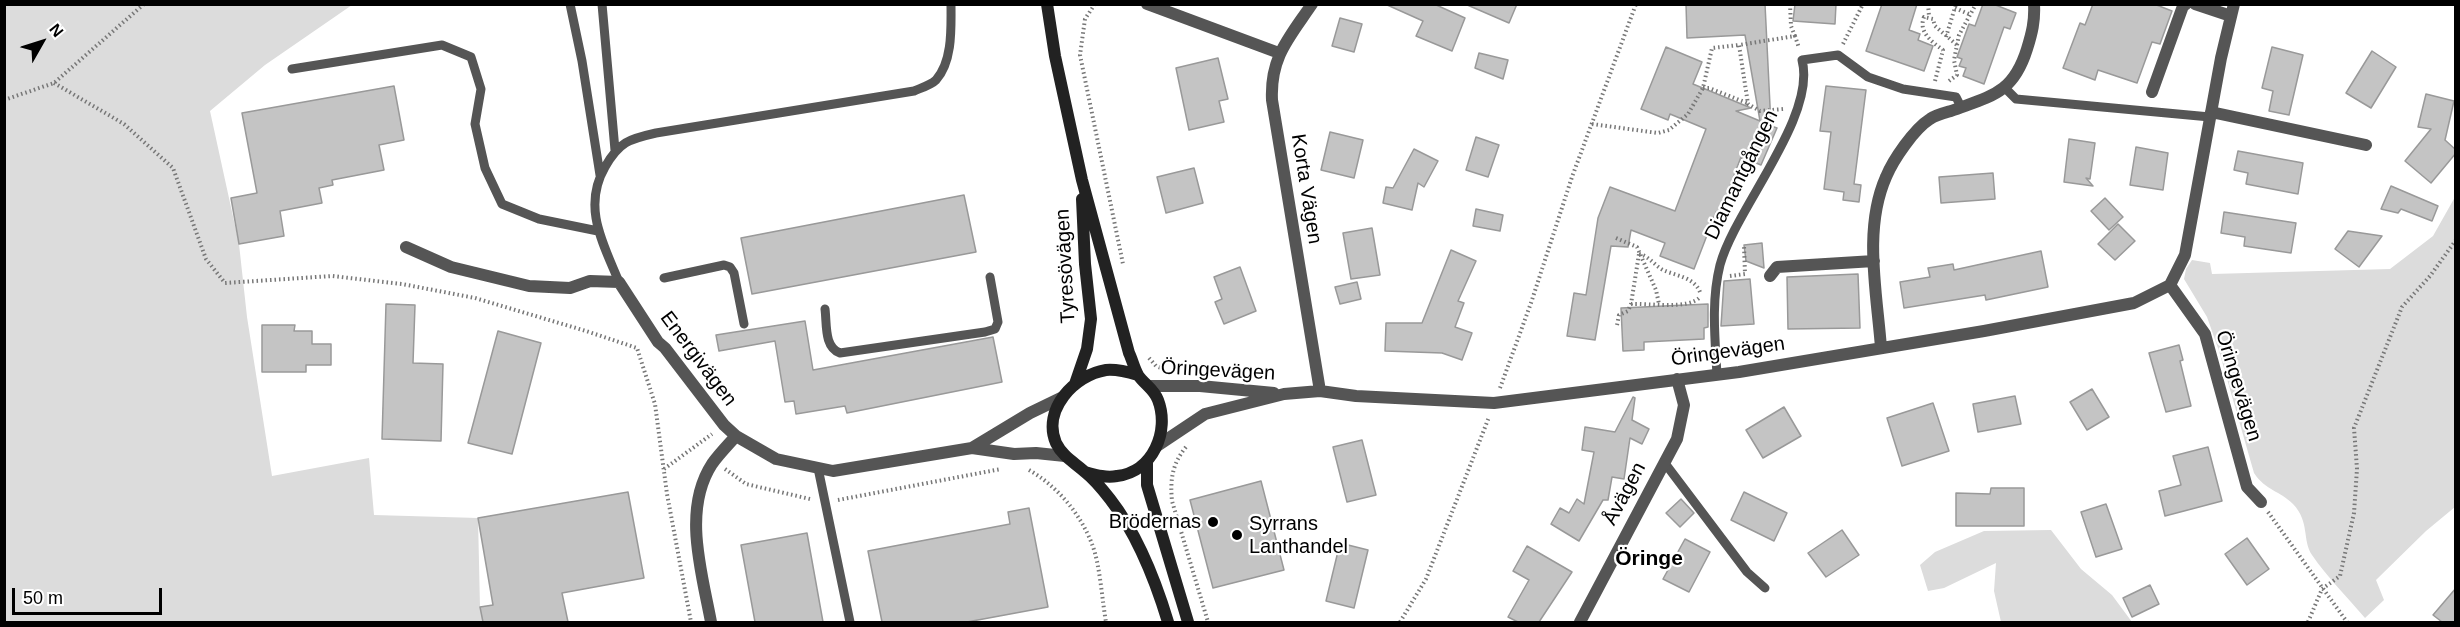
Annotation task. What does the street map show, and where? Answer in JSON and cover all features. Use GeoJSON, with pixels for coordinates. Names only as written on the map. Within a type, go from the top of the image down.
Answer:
{"type":"FeatureCollection","features":[{"type":"Feature","properties":{"kind":"main road","name":"Tyresövägen"},"geometry":{"type":"LineString","coordinates":[[1047,4],[1055,56],[1082,180],[1129,352],[1138,375],[1157,398],[1162,414],[1157,446],[1147,461],[1130,473],[1118,476],[1101,476],[1085,472]]}},
{"type":"Feature","properties":{"kind":"main road","name":"Tyresövägen"},"geometry":{"type":"LineString","coordinates":[[1076,384],[1087,349],[1091,319],[1085,264],[1082,180]]}},
{"type":"Feature","properties":{"kind":"main road","name":"Tyresövägen"},"geometry":{"type":"LineString","coordinates":[[1061,398],[1076,384],[1092,374],[1107,370],[1138,375]]}},
{"type":"Feature","properties":{"kind":"main road"},"geometry":{"type":"LineString","coordinates":[[1061,398],[1055,411],[1053,428],[1056,443],[1065,456],[1085,472],[1110,499],[1137,541],[1168,622]]}},
{"type":"Feature","properties":{"kind":"main road"},"geometry":{"type":"LineString","coordinates":[[1147,461],[1147,485],[1188,622]]}},
{"type":"Feature","properties":{"kind":"street"},"geometry":{"type":"LineString","coordinates":[[1147,4],[1279,53]]}},
{"type":"Feature","properties":{"kind":"street","name":"Korta Vägen"},"geometry":{"type":"LineString","coordinates":[[1312,4],[1279,53],[1271,78],[1272,100],[1320,391]]}},
{"type":"Feature","properties":{"kind":"street"},"geometry":{"type":"LineString","coordinates":[[1881,348],[1874,261],[1875,216],[1886,176],[1916,131],[1931,118],[2011,84],[2023,62],[2035,21],[2034,4]]}},
{"type":"Feature","properties":{"kind":"street"},"geometry":{"type":"LineString","coordinates":[[2152,92],[2183,6],[2186,4]]}},
{"type":"Feature","properties":{"kind":"street"},"geometry":{"type":"LineString","coordinates":[[2169,285],[2186,255],[2211,114],[2233,10],[2195,4]]}},
{"type":"Feature","properties":{"kind":"street"},"geometry":{"type":"LineString","coordinates":[[2211,114],[2366,145]]}},
{"type":"Feature","properties":{"kind":"street"},"geometry":{"type":"LineString","coordinates":[[406,247],[451,267],[529,286],[570,288],[590,281],[619,282]]}},
{"type":"Feature","properties":{"kind":"street"},"geometry":{"type":"LineString","coordinates":[[1770,276],[1777,267],[1874,261]]}},
{"type":"Feature","properties":{"kind":"street","name":"Energivägen"},"geometry":{"type":"LineString","coordinates":[[619,282],[658,342],[665,348],[715,415],[736,436],[776,459],[833,471],[972,448],[1014,454],[1036,453],[1065,456]]}},
{"type":"Feature","properties":{"kind":"street","name":"Öringevägen"},"geometry":{"type":"LineString","coordinates":[[1157,446],[1205,414],[1284,394],[1320,391],[1356,396],[1494,403],[1717,375],[1881,348],[2134,303],[2169,285],[2205,334],[2247,487],[2261,502]]}},
{"type":"Feature","properties":{"kind":"street","name":"Åvägen"},"geometry":{"type":"LineString","coordinates":[[1580,622],[1677,439],[1684,405],[1677,380]]}},
{"type":"Feature","properties":{"kind":"street","name":"Öringevägen"},"geometry":{"type":"LineString","coordinates":[[1149,386],[1200,386],[1284,394]]}},
{"type":"Feature","properties":{"kind":"street","name":"Energivägen"},"geometry":{"type":"LineString","coordinates":[[972,448],[1030,413],[1061,398]]}},
{"type":"Feature","properties":{"kind":"street"},"geometry":{"type":"LineString","coordinates":[[711,622],[695,520],[701,487],[715,460],[736,436]]}},
{"type":"Feature","properties":{"kind":"lane"},"geometry":{"type":"LineString","coordinates":[[570,4],[582,61],[600,175]]}},
{"type":"Feature","properties":{"kind":"lane"},"geometry":{"type":"LineString","coordinates":[[602,4],[615,150]]}},
{"type":"Feature","properties":{"kind":"lane"},"geometry":{"type":"LineString","coordinates":[[619,282],[598,231],[593,199],[600,175],[615,150],[632,138],[656,133],[914,91],[935,80],[944,65],[951,36],[951,4]]}},
{"type":"Feature","properties":{"kind":"lane"},"geometry":{"type":"LineString","coordinates":[[292,69],[442,45],[471,57],[481,88],[475,124],[484,168],[502,204],[539,219],[598,231]]}},
{"type":"Feature","properties":{"kind":"lane"},"geometry":{"type":"LineString","coordinates":[[1802,60],[1838,55],[1868,77],[1903,89],[1956,97],[1961,107]]}},
{"type":"Feature","properties":{"kind":"lane","name":"Diamantgången"},"geometry":{"type":"LineString","coordinates":[[1717,375],[1715,294],[1720,263],[1793,122],[1802,88],[1802,60]]}},
{"type":"Feature","properties":{"kind":"lane"},"geometry":{"type":"LineString","coordinates":[[2005,88],[2016,99],[2211,114]]}},
{"type":"Feature","properties":{"kind":"lane"},"geometry":{"type":"LineString","coordinates":[[664,278],[724,265],[730,267],[734,273],[744,324]]}},
{"type":"Feature","properties":{"kind":"lane"},"geometry":{"type":"LineString","coordinates":[[825,309],[829,343],[833,350],[840,353],[986,332],[995,329],[998,322],[990,277]]}},
{"type":"Feature","properties":{"kind":"lane"},"geometry":{"type":"LineString","coordinates":[[1664,462],[1747,572],[1765,588]]}},
{"type":"Feature","properties":{"kind":"lane"},"geometry":{"type":"LineString","coordinates":[[819,468],[850,622]]}},
{"type":"Feature","properties":{"kind":"path"},"geometry":{"type":"LineString","coordinates":[[4,100],[54,83],[144,4]]}},
{"type":"Feature","properties":{"kind":"path"},"geometry":{"type":"LineString","coordinates":[[1095,4],[1085,19],[1080,55],[1125,272]]}},
{"type":"Feature","properties":{"kind":"path"},"geometry":{"type":"LineString","coordinates":[[1400,622],[1426,579],[1494,403],[1636,4]]}},
{"type":"Feature","properties":{"kind":"path"},"geometry":{"type":"LineString","coordinates":[[1790,4],[1791,26],[1802,60]]}},
{"type":"Feature","properties":{"kind":"path"},"geometry":{"type":"LineString","coordinates":[[1838,55],[1863,4]]}},
{"type":"Feature","properties":{"kind":"path"},"geometry":{"type":"LineString","coordinates":[[1928,4],[1929,16],[1946,37],[1957,45]]}},
{"type":"Feature","properties":{"kind":"path"},"geometry":{"type":"LineString","coordinates":[[1945,84],[1957,75],[1954,67],[1959,35],[1976,4]]}},
{"type":"Feature","properties":{"kind":"path"},"geometry":{"type":"LineString","coordinates":[[1946,37],[1956,6],[1971,15]]}},
{"type":"Feature","properties":{"kind":"path"},"geometry":{"type":"LineString","coordinates":[[1929,16],[1924,17],[1922,27],[1930,41],[1943,50],[1932,93]]}},
{"type":"Feature","properties":{"kind":"path"},"geometry":{"type":"LineString","coordinates":[[1592,124],[1658,133],[1669,130],[1688,114],[1703,88],[1712,48],[1795,36]]}},
{"type":"Feature","properties":{"kind":"path"},"geometry":{"type":"LineString","coordinates":[[1739,45],[1748,104]]}},
{"type":"Feature","properties":{"kind":"path"},"geometry":{"type":"LineString","coordinates":[[54,83],[124,124],[173,168],[206,259],[225,283],[332,276],[402,284],[475,298],[637,348],[655,404],[690,622]]}},
{"type":"Feature","properties":{"kind":"path"},"geometry":{"type":"LineString","coordinates":[[1703,88],[1709,88],[1760,111],[1785,109],[1796,112]]}},
{"type":"Feature","properties":{"kind":"path"},"geometry":{"type":"LineString","coordinates":[[1616,238],[1634,245],[1654,286],[1659,304]]}},
{"type":"Feature","properties":{"kind":"path"},"geometry":{"type":"LineString","coordinates":[[2308,622],[2322,589],[2340,576],[2354,513],[2357,469],[2354,428],[2402,307],[2430,276],[2456,240]]}},
{"type":"Feature","properties":{"kind":"path"},"geometry":{"type":"LineString","coordinates":[[1631,304],[1693,302],[1698,300],[1700,293],[1697,286],[1690,281],[1664,270],[1647,256],[1639,254]]}},
{"type":"Feature","properties":{"kind":"path"},"geometry":{"type":"LineString","coordinates":[[1617,326],[1619,315],[1628,311],[1631,304],[1639,254]]}},
{"type":"Feature","properties":{"kind":"path"},"geometry":{"type":"LineString","coordinates":[[1700,293],[1715,294]]}},
{"type":"Feature","properties":{"kind":"path"},"geometry":{"type":"LineString","coordinates":[[1145,353],[1156,366],[1174,372]]}},
{"type":"Feature","properties":{"kind":"path"},"geometry":{"type":"LineString","coordinates":[[1192,439],[1180,453],[1170,483],[1172,501],[1209,622]]}},
{"type":"Feature","properties":{"kind":"path"},"geometry":{"type":"LineString","coordinates":[[664,469],[698,444]]}},
{"type":"Feature","properties":{"kind":"path"},"geometry":{"type":"LineString","coordinates":[[715,460],[746,484],[825,502],[1004,468]]}},
{"type":"Feature","properties":{"kind":"path"},"geometry":{"type":"LineString","coordinates":[[1026,468],[1041,476],[1074,509],[1093,545],[1106,622]]}},
{"type":"Feature","properties":{"kind":"path"},"geometry":{"type":"LineString","coordinates":[[2261,502],[2347,622]]}},
{"type":"Feature","properties":{"kind":"shaded area"},"geometry":{"type":"Polygon","coordinates":[[[4,5],[352,5],[265,65],[210,111],[239,244],[247,317],[272,476],[369,458],[374,515],[478,518],[480,607],[483,622],[5,622],[4,5]]]}},
{"type":"Feature","properties":{"kind":"shaded area"},"geometry":{"type":"Polygon","coordinates":[[[2455,197],[2455,507],[2426,531],[2376,580],[2384,600],[2365,618],[2312,555],[2302,517],[2293,504],[2263,483],[2254,473],[2219,351],[2207,317],[2184,279],[2186,269],[2192,260],[2210,263],[2212,274],[2390,269],[2433,236],[2455,197]]]}},
{"type":"Feature","properties":{"kind":"shaded area"},"geometry":{"type":"Polygon","coordinates":[[[2051,530],[2081,569],[2112,595],[2132,622],[2001,622],[1994,591],[1996,563],[1944,588],[1928,591],[1920,565],[1935,552],[1984,531],[2051,530]]]}},
{"type":"Feature","properties":{"kind":"building"},"geometry":{"type":"Polygon","coordinates":[[[1385,4],[1434,4],[1465,18],[1452,51],[1416,36],[1423,21],[1385,4]]]}},
{"type":"Feature","properties":{"kind":"building"},"geometry":{"type":"Polygon","coordinates":[[[1465,4],[1517,4],[1509,23],[1465,4]]]}},
{"type":"Feature","properties":{"kind":"building"},"geometry":{"type":"Polygon","coordinates":[[[1686,4],[1765,4],[1771,126],[1777,128],[1761,165],[1741,157],[1716,223],[1716,212],[1694,269],[1660,256],[1665,243],[1631,230],[1628,247],[1611,246],[1595,340],[1567,336],[1574,293],[1586,295],[1598,218],[1610,187],[1675,211],[1706,129],[1670,114],[1668,120],[1641,109],[1666,47],[1702,62],[1693,84],[1751,108],[1736,111],[1760,121],[1745,35],[1687,38],[1686,4]]]}},
{"type":"Feature","properties":{"kind":"building"},"geometry":{"type":"Polygon","coordinates":[[[1795,4],[1836,4],[1835,24],[1793,21],[1795,4]]]}},
{"type":"Feature","properties":{"kind":"building"},"geometry":{"type":"Polygon","coordinates":[[[1882,4],[1917,4],[1909,30],[1920,34],[1918,40],[1933,46],[1924,71],[1866,51],[1882,4]]]}},
{"type":"Feature","properties":{"kind":"building"},"geometry":{"type":"Polygon","coordinates":[[[1983,4],[1993,4],[2016,13],[2010,29],[2004,27],[1984,84],[1963,76],[1966,68],[1959,66],[1962,59],[1957,57],[1969,24],[1975,26],[1983,4]]]}},
{"type":"Feature","properties":{"kind":"building"},"geometry":{"type":"Polygon","coordinates":[[[2093,4],[2154,4],[2172,11],[2160,44],[2152,42],[2137,83],[2098,70],[2095,80],[2063,68],[2080,23],[2085,25],[2093,4]]]}},
{"type":"Feature","properties":{"kind":"building"},"geometry":{"type":"Polygon","coordinates":[[[1340,18],[1362,24],[1354,52],[1332,46],[1340,18]]]}},
{"type":"Feature","properties":{"kind":"building"},"geometry":{"type":"Polygon","coordinates":[[[2272,47],[2303,55],[2289,115],[2269,111],[2273,91],[2262,88],[2272,47]]]}},
{"type":"Feature","properties":{"kind":"building"},"geometry":{"type":"Polygon","coordinates":[[[2372,51],[2396,67],[2371,108],[2346,93],[2372,51]]]}},
{"type":"Feature","properties":{"kind":"building"},"geometry":{"type":"Polygon","coordinates":[[[1479,53],[1508,60],[1503,79],[1475,68],[1479,53]]]}},
{"type":"Feature","properties":{"kind":"building"},"geometry":{"type":"Polygon","coordinates":[[[1218,58],[1228,99],[1219,101],[1224,122],[1189,130],[1176,68],[1218,58]]]}},
{"type":"Feature","properties":{"kind":"building"},"geometry":{"type":"Polygon","coordinates":[[[394,86],[404,140],[379,145],[384,170],[332,180],[333,185],[319,188],[322,203],[280,211],[284,236],[239,244],[231,198],[257,193],[242,113],[394,86]]]}},
{"type":"Feature","properties":{"kind":"building"},"geometry":{"type":"Polygon","coordinates":[[[1826,86],[1866,90],[1854,184],[1861,185],[1859,202],[1843,200],[1844,192],[1824,189],[1831,132],[1820,131],[1826,86]]]}},
{"type":"Feature","properties":{"kind":"building"},"geometry":{"type":"Polygon","coordinates":[[[2426,94],[2454,101],[2445,140],[2456,150],[2456,153],[2431,183],[2405,161],[2431,129],[2418,127],[2426,94]]]}},
{"type":"Feature","properties":{"kind":"building"},"geometry":{"type":"Polygon","coordinates":[[[1330,132],[1363,140],[1354,178],[1321,170],[1330,132]]]}},
{"type":"Feature","properties":{"kind":"building"},"geometry":{"type":"Polygon","coordinates":[[[1476,137],[1499,145],[1488,177],[1466,170],[1476,137]]]}},
{"type":"Feature","properties":{"kind":"building"},"geometry":{"type":"Polygon","coordinates":[[[2069,139],[2095,143],[2090,179],[2086,178],[2093,186],[2064,182],[2069,139]]]}},
{"type":"Feature","properties":{"kind":"building"},"geometry":{"type":"Polygon","coordinates":[[[2136,147],[2168,153],[2163,190],[2130,185],[2136,147]]]}},
{"type":"Feature","properties":{"kind":"building"},"geometry":{"type":"Polygon","coordinates":[[[1414,149],[1438,161],[1424,187],[1418,183],[1412,210],[1383,203],[1386,187],[1393,188],[1414,149]]]}},
{"type":"Feature","properties":{"kind":"building"},"geometry":{"type":"Polygon","coordinates":[[[2238,151],[2303,163],[2298,194],[2246,184],[2248,173],[2234,170],[2238,151]]]}},
{"type":"Feature","properties":{"kind":"building"},"geometry":{"type":"Polygon","coordinates":[[[1194,168],[1203,203],[1166,213],[1157,177],[1194,168]]]}},
{"type":"Feature","properties":{"kind":"building"},"geometry":{"type":"Polygon","coordinates":[[[1993,173],[1995,199],[1941,203],[1939,177],[1993,173]]]}},
{"type":"Feature","properties":{"kind":"building"},"geometry":{"type":"Polygon","coordinates":[[[2391,186],[2438,206],[2432,221],[2401,209],[2398,213],[2381,209],[2391,186]]]}},
{"type":"Feature","properties":{"kind":"building"},"geometry":{"type":"Polygon","coordinates":[[[964,195],[976,252],[752,294],[741,238],[964,195]]]}},
{"type":"Feature","properties":{"kind":"building"},"geometry":{"type":"Polygon","coordinates":[[[2105,198],[2123,217],[2109,230],[2091,211],[2105,198]]]}},
{"type":"Feature","properties":{"kind":"building"},"geometry":{"type":"Polygon","coordinates":[[[1476,209],[1503,215],[1500,231],[1473,226],[1476,209]]]}},
{"type":"Feature","properties":{"kind":"building"},"geometry":{"type":"Polygon","coordinates":[[[2224,212],[2296,223],[2291,253],[2244,246],[2245,237],[2221,233],[2224,212]]]}},
{"type":"Feature","properties":{"kind":"building"},"geometry":{"type":"Polygon","coordinates":[[[2118,224],[2135,241],[2115,260],[2098,244],[2118,224]]]}},
{"type":"Feature","properties":{"kind":"building"},"geometry":{"type":"Polygon","coordinates":[[[1372,228],[1380,275],[1351,279],[1343,233],[1372,228]]]}},
{"type":"Feature","properties":{"kind":"building"},"geometry":{"type":"Polygon","coordinates":[[[2348,231],[2382,236],[2359,267],[2335,249],[2348,231]]]}},
{"type":"Feature","properties":{"kind":"building"},"geometry":{"type":"Polygon","coordinates":[[[1762,243],[1764,268],[1746,261],[1744,245],[1762,243]]]}},
{"type":"Feature","properties":{"kind":"building"},"geometry":{"type":"Polygon","coordinates":[[[1451,250],[1476,261],[1458,301],[1464,303],[1455,327],[1472,333],[1462,360],[1442,353],[1385,351],[1386,323],[1422,323],[1451,250]]]}},
{"type":"Feature","properties":{"kind":"building"},"geometry":{"type":"Polygon","coordinates":[[[2041,251],[2048,287],[1986,300],[1985,295],[1904,308],[1900,282],[1930,277],[1928,268],[1953,264],[1954,270],[2041,251]]]}},
{"type":"Feature","properties":{"kind":"building"},"geometry":{"type":"Polygon","coordinates":[[[1240,267],[1256,311],[1224,324],[1215,302],[1222,299],[1214,277],[1240,267]]]}},
{"type":"Feature","properties":{"kind":"building"},"geometry":{"type":"Polygon","coordinates":[[[1858,274],[1860,328],[1788,329],[1787,277],[1858,274]]]}},
{"type":"Feature","properties":{"kind":"building"},"geometry":{"type":"Polygon","coordinates":[[[1750,279],[1754,324],[1721,326],[1724,281],[1750,279]]]}},
{"type":"Feature","properties":{"kind":"building"},"geometry":{"type":"Polygon","coordinates":[[[1357,282],[1361,299],[1340,304],[1335,287],[1357,282]]]}},
{"type":"Feature","properties":{"kind":"building"},"geometry":{"type":"Polygon","coordinates":[[[386,304],[415,305],[413,363],[443,364],[441,441],[382,439],[386,304]]]}},
{"type":"Feature","properties":{"kind":"building"},"geometry":{"type":"Polygon","coordinates":[[[1708,304],[1708,327],[1704,328],[1704,339],[1644,342],[1644,350],[1623,351],[1621,308],[1708,304]]]}},
{"type":"Feature","properties":{"kind":"building"},"geometry":{"type":"Polygon","coordinates":[[[805,321],[813,370],[993,337],[1002,382],[847,413],[845,406],[796,414],[794,401],[785,402],[775,341],[719,351],[716,335],[805,321]]]}},
{"type":"Feature","properties":{"kind":"building"},"geometry":{"type":"Polygon","coordinates":[[[262,325],[295,325],[294,331],[312,331],[312,344],[331,344],[331,365],[306,365],[306,372],[262,372],[262,325]]]}},
{"type":"Feature","properties":{"kind":"building"},"geometry":{"type":"Polygon","coordinates":[[[498,331],[541,343],[512,454],[468,443],[498,331]]]}},
{"type":"Feature","properties":{"kind":"building"},"geometry":{"type":"Polygon","coordinates":[[[2179,345],[2183,360],[2180,361],[2191,406],[2166,412],[2149,353],[2179,345]]]}},
{"type":"Feature","properties":{"kind":"building"},"geometry":{"type":"Polygon","coordinates":[[[2092,389],[2109,417],[2087,430],[2070,402],[2092,389]]]}},
{"type":"Feature","properties":{"kind":"building"},"geometry":{"type":"Polygon","coordinates":[[[2015,396],[2021,424],[1978,432],[1973,404],[2015,396]]]}},
{"type":"Feature","properties":{"kind":"building"},"geometry":{"type":"Polygon","coordinates":[[[1633,397],[1635,398],[1632,420],[1649,429],[1642,444],[1630,438],[1624,479],[1612,477],[1608,500],[1603,500],[1579,541],[1551,524],[1560,508],[1569,513],[1577,499],[1584,504],[1594,452],[1582,450],[1585,427],[1615,432],[1633,397]]]}},
{"type":"Feature","properties":{"kind":"building"},"geometry":{"type":"Polygon","coordinates":[[[1933,403],[1949,451],[1902,466],[1887,418],[1933,403]]]}},
{"type":"Feature","properties":{"kind":"building"},"geometry":{"type":"Polygon","coordinates":[[[1784,407],[1801,436],[1763,458],[1746,430],[1784,407]]]}},
{"type":"Feature","properties":{"kind":"building"},"geometry":{"type":"Polygon","coordinates":[[[1362,440],[1376,495],[1347,502],[1333,447],[1362,440]]]}},
{"type":"Feature","properties":{"kind":"building"},"geometry":{"type":"Polygon","coordinates":[[[2208,447],[2222,501],[2165,516],[2159,491],[2181,485],[2173,456],[2208,447]]]}},
{"type":"Feature","properties":{"kind":"building","name":"Syrrans Lanthandel"},"geometry":{"type":"Polygon","coordinates":[[[1261,481],[1284,570],[1213,588],[1190,500],[1261,481]]]}},
{"type":"Feature","properties":{"kind":"building"},"geometry":{"type":"Polygon","coordinates":[[[1991,488],[2024,488],[2024,526],[1956,526],[1956,493],[1990,494],[1991,488]]]}},
{"type":"Feature","properties":{"kind":"building"},"geometry":{"type":"Polygon","coordinates":[[[628,492],[644,578],[562,593],[568,622],[483,622],[480,607],[493,605],[478,518],[628,492]]]}},
{"type":"Feature","properties":{"kind":"building"},"geometry":{"type":"Polygon","coordinates":[[[1744,492],[1787,513],[1774,541],[1731,520],[1744,492]]]}},
{"type":"Feature","properties":{"kind":"building"},"geometry":{"type":"Polygon","coordinates":[[[1681,499],[1694,513],[1680,527],[1666,513],[1681,499]]]}},
{"type":"Feature","properties":{"kind":"building"},"geometry":{"type":"Polygon","coordinates":[[[2106,504],[2122,549],[2096,557],[2081,512],[2106,504]]]}},
{"type":"Feature","properties":{"kind":"building"},"geometry":{"type":"Polygon","coordinates":[[[1029,508],[1048,607],[967,622],[882,622],[868,551],[1010,524],[1008,512],[1029,508]]]}},
{"type":"Feature","properties":{"kind":"building"},"geometry":{"type":"Polygon","coordinates":[[[1842,530],[1859,555],[1826,577],[1808,553],[1842,530]]]}},
{"type":"Feature","properties":{"kind":"building"},"geometry":{"type":"Polygon","coordinates":[[[807,533],[823,622],[755,622],[741,545],[807,533]]]}},
{"type":"Feature","properties":{"kind":"building"},"geometry":{"type":"Polygon","coordinates":[[[2247,538],[2269,569],[2247,585],[2225,554],[2247,538]]]}},
{"type":"Feature","properties":{"kind":"building"},"geometry":{"type":"Polygon","coordinates":[[[1685,539],[1710,552],[1689,592],[1663,579],[1685,539]]]}},
{"type":"Feature","properties":{"kind":"building"},"geometry":{"type":"Polygon","coordinates":[[[1340,543],[1368,550],[1354,608],[1326,601],[1340,543]]]}},
{"type":"Feature","properties":{"kind":"building"},"geometry":{"type":"Polygon","coordinates":[[[1527,546],[1572,572],[1539,622],[1518,622],[1508,617],[1529,580],[1513,571],[1527,546]]]}},
{"type":"Feature","properties":{"kind":"building"},"geometry":{"type":"Polygon","coordinates":[[[2150,585],[2159,604],[2132,617],[2123,598],[2150,585]]]}},
{"type":"Feature","properties":{"kind":"building"},"geometry":{"type":"Polygon","coordinates":[[[2456,588],[2456,622],[2442,622],[2433,615],[2456,588]]]}},
{"type":"Feature","properties":{"kind":"place","name":"Brödernas"},"geometry":{"type":"Point","coordinates":[1213,522]}},
{"type":"Feature","properties":{"kind":"place","name":"Syrrans Lanthandel"},"geometry":{"type":"Point","coordinates":[1237,535]}},
{"type":"Feature","properties":{"kind":"district","name":"Öringe"},"geometry":{"type":"Point","coordinates":[1649,559]}}]}
